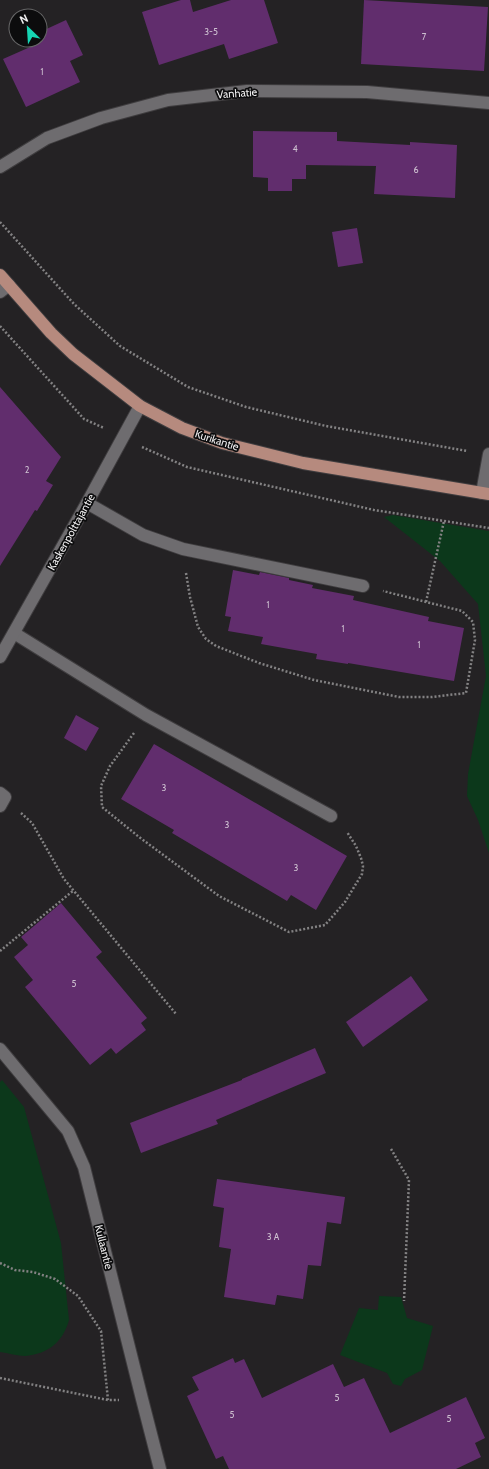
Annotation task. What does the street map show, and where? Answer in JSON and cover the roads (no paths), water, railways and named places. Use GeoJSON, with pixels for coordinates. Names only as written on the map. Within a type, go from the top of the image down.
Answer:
{"type":"FeatureCollection","features":[{"type":"Feature","properties":{"kind":"main road","name":"Kurikantie"},"geometry":{"type":"LineString","coordinates":[[0,275],[4,289],[73,354],[140,406],[182,428],[222,443],[303,463],[486,493]]}},
{"type":"Feature","properties":{"kind":"street","name":"Vanhatie"},"geometry":{"type":"LineString","coordinates":[[0,167],[47,138],[101,118],[168,100],[247,91],[368,92],[489,103]]}},
{"type":"Feature","properties":{"kind":"street","name":"Kaskenpolttajantie"},"geometry":{"type":"LineString","coordinates":[[0,657],[140,406]]}},
{"type":"Feature","properties":{"kind":"street"},"geometry":{"type":"LineString","coordinates":[[486,493],[489,454]]}},
{"type":"Feature","properties":{"kind":"street"},"geometry":{"type":"LineString","coordinates":[[87,503],[143,535],[183,549],[363,586]]}},
{"type":"Feature","properties":{"kind":"street"},"geometry":{"type":"LineString","coordinates":[[14,633],[146,715],[331,816]]}},
{"type":"Feature","properties":{"kind":"street","name":"Kullaantie"},"geometry":{"type":"LineString","coordinates":[[0,1049],[68,1131],[84,1167],[160,1469]]}}]}
